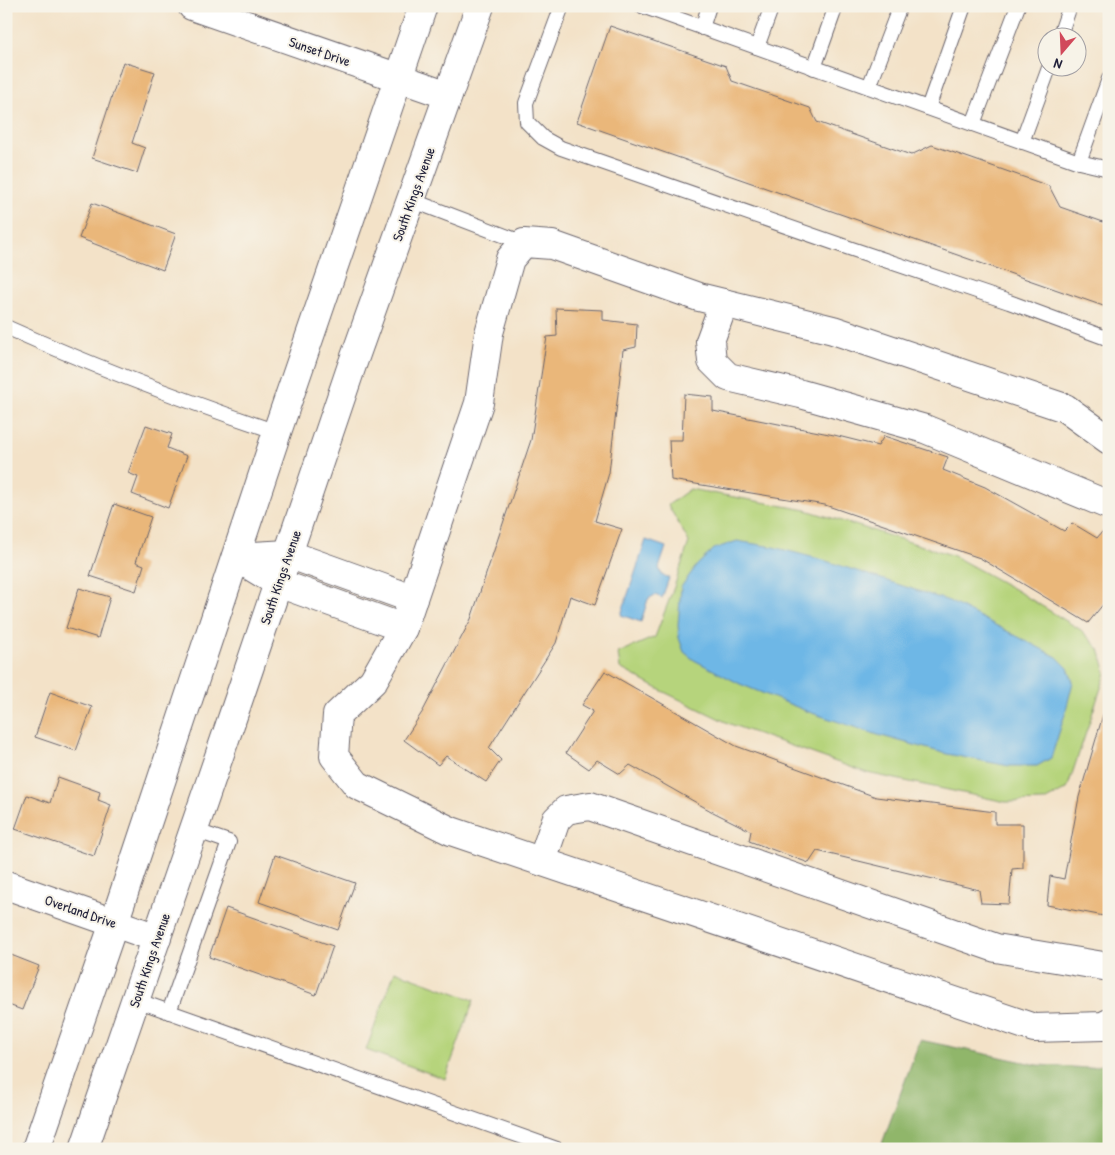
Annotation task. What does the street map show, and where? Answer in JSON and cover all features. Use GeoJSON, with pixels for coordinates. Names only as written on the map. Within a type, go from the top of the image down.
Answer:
{"type":"FeatureCollection","features":[{"type":"Feature","properties":{"kind":"street","name":"Sunset Drive"},"geometry":{"type":"LineString","coordinates":[[192,6],[448,95]]}},
{"type":"Feature","properties":{"kind":"street"},"geometry":{"type":"LineString","coordinates":[[36,1149],[114,923],[277,432],[423,6]]}},
{"type":"Feature","properties":{"kind":"street","name":"South Kings Avenue"},"geometry":{"type":"LineString","coordinates":[[84,1149],[348,377],[480,6]]}},
{"type":"Feature","properties":{"kind":"street"},"geometry":{"type":"LineString","coordinates":[[1109,440],[1065,408],[834,330],[699,297],[552,245],[524,243],[510,259],[489,333],[479,403],[403,628],[373,682],[337,715],[334,756],[357,785],[451,831],[1034,1028],[1103,1026],[1109,1023]]}},
{"type":"Feature","properties":{"kind":"street"},"geometry":{"type":"LineString","coordinates":[[724,303],[710,340],[712,361],[728,377],[801,394],[924,429],[1106,504],[1109,503]]}},
{"type":"Feature","properties":{"kind":"street"},"geometry":{"type":"LineString","coordinates":[[236,557],[288,554],[413,599]]}},
{"type":"Feature","properties":{"kind":"street"},"geometry":{"type":"LineString","coordinates":[[236,557],[278,583],[403,628]]}},
{"type":"Feature","properties":{"kind":"street"},"geometry":{"type":"LineString","coordinates":[[542,861],[556,820],[566,810],[590,806],[996,948],[1109,967]]}},
{"type":"Feature","properties":{"kind":"street","name":"Overland Drive"},"geometry":{"type":"LineString","coordinates":[[6,885],[157,938]]}},
{"type":"Feature","properties":{"kind":"lane"},"geometry":{"type":"LineString","coordinates":[[562,6],[526,103],[527,122],[544,138],[561,148],[1009,302],[1109,339]]}},
{"type":"Feature","properties":{"kind":"lane"},"geometry":{"type":"LineString","coordinates":[[642,6],[1079,162],[1109,169]]}},
{"type":"Feature","properties":{"kind":"lane"},"geometry":{"type":"LineString","coordinates":[[702,28],[708,6]]}},
{"type":"Feature","properties":{"kind":"lane"},"geometry":{"type":"LineString","coordinates":[[757,47],[772,6]]}},
{"type":"Feature","properties":{"kind":"lane"},"geometry":{"type":"LineString","coordinates":[[814,68],[836,6]]}},
{"type":"Feature","properties":{"kind":"lane"},"geometry":{"type":"LineString","coordinates":[[869,87],[900,6]]}},
{"type":"Feature","properties":{"kind":"lane"},"geometry":{"type":"LineString","coordinates":[[928,108],[964,6]]}},
{"type":"Feature","properties":{"kind":"lane"},"geometry":{"type":"LineString","coordinates":[[973,124],[1018,6]]}},
{"type":"Feature","properties":{"kind":"lane"},"geometry":{"type":"LineString","coordinates":[[1062,28],[1070,6]]}},
{"type":"Feature","properties":{"kind":"lane"},"geometry":{"type":"LineString","coordinates":[[1022,142],[1045,78]]}},
{"type":"Feature","properties":{"kind":"lane"},"geometry":{"type":"LineString","coordinates":[[1079,162],[1109,79]]}},
{"type":"Feature","properties":{"kind":"lane"},"geometry":{"type":"LineString","coordinates":[[410,200],[524,243]]}},
{"type":"Feature","properties":{"kind":"lane"},"geometry":{"type":"LineString","coordinates":[[6,327],[172,395],[277,432]]}},
{"type":"Feature","properties":{"kind":"lane"},"geometry":{"type":"LineString","coordinates":[[169,1012],[229,842],[194,830]]}},
{"type":"Feature","properties":{"kind":"lane"},"geometry":{"type":"LineString","coordinates":[[136,1000],[557,1149]]}},
{"type":"Feature","properties":{"kind":"green space"},"geometry":{"type":"Polygon","coordinates":[[[690,489],[806,510],[952,555],[1014,589],[1081,630],[1099,649],[1106,673],[1067,789],[1044,801],[1006,802],[867,773],[730,724],[620,668],[618,653],[655,637],[689,542],[668,505],[690,489]]]}},
{"type":"Feature","properties":{"kind":"green space"},"geometry":{"type":"Polygon","coordinates":[[[395,971],[474,1000],[445,1079],[366,1050],[395,971]]]}},
{"type":"Feature","properties":{"kind":"green space"},"geometry":{"type":"Polygon","coordinates":[[[920,1040],[1038,1065],[1088,1068],[1109,1063],[1109,1149],[880,1149],[920,1040]]]}},
{"type":"Feature","properties":{"kind":"water"},"geometry":{"type":"Polygon","coordinates":[[[646,540],[666,547],[659,568],[662,575],[669,578],[662,598],[655,595],[648,599],[641,622],[621,615],[646,540]]]}},
{"type":"Feature","properties":{"kind":"water"},"geometry":{"type":"Polygon","coordinates":[[[737,541],[773,547],[823,560],[949,601],[1057,657],[1068,668],[1073,682],[1051,758],[1037,766],[1009,766],[947,754],[878,735],[809,712],[740,684],[694,660],[684,652],[679,638],[678,625],[681,587],[697,565],[714,549],[737,541]]]}},
{"type":"Feature","properties":{"kind":"building"},"geometry":{"type":"Polygon","coordinates":[[[610,26],[726,66],[732,81],[810,108],[817,122],[911,155],[932,145],[1049,186],[1060,207],[1109,224],[1109,308],[577,122],[610,26]]]}},
{"type":"Feature","properties":{"kind":"building"},"geometry":{"type":"Polygon","coordinates":[[[123,62],[155,72],[132,143],[145,148],[137,173],[92,158],[123,62]]]}},
{"type":"Feature","properties":{"kind":"building"},"geometry":{"type":"Polygon","coordinates":[[[92,203],[176,234],[163,270],[79,238],[92,203]]]}},
{"type":"Feature","properties":{"kind":"building"},"geometry":{"type":"Polygon","coordinates":[[[556,308],[603,310],[603,320],[637,324],[636,347],[623,350],[609,473],[595,521],[622,529],[595,605],[570,596],[556,643],[489,748],[501,760],[486,782],[446,756],[438,765],[404,740],[423,711],[471,619],[531,440],[547,337],[557,336],[556,308]]]}},
{"type":"Feature","properties":{"kind":"building"},"geometry":{"type":"Polygon","coordinates":[[[684,394],[713,397],[713,411],[834,435],[878,446],[884,436],[948,457],[943,470],[985,487],[1064,531],[1072,523],[1097,538],[1102,532],[1109,536],[1109,574],[1107,577],[1109,578],[1109,597],[1088,623],[980,558],[825,505],[671,480],[669,440],[682,440],[684,394]]]}},
{"type":"Feature","properties":{"kind":"building"},"geometry":{"type":"Polygon","coordinates":[[[146,425],[172,434],[167,448],[187,456],[168,508],[132,494],[138,477],[128,473],[146,425]]]}},
{"type":"Feature","properties":{"kind":"building"},"geometry":{"type":"Polygon","coordinates":[[[114,504],[151,517],[136,562],[144,565],[136,591],[90,576],[114,504]]]}},
{"type":"Feature","properties":{"kind":"building"},"geometry":{"type":"Polygon","coordinates":[[[79,588],[110,597],[98,638],[66,628],[79,588]]]}},
{"type":"Feature","properties":{"kind":"building"},"geometry":{"type":"Polygon","coordinates":[[[605,671],[736,746],[876,797],[995,812],[995,824],[1023,824],[1023,868],[1012,869],[1009,904],[981,903],[979,890],[817,851],[809,863],[749,841],[751,831],[711,811],[630,765],[620,774],[597,760],[589,769],[566,753],[593,711],[582,705],[605,671]]]}},
{"type":"Feature","properties":{"kind":"building"},"geometry":{"type":"Polygon","coordinates":[[[50,692],[92,707],[76,751],[35,737],[50,692]]]}},
{"type":"Feature","properties":{"kind":"building"},"geometry":{"type":"Polygon","coordinates":[[[1109,704],[1109,917],[1047,905],[1050,876],[1064,879],[1079,797],[1103,715],[1109,704]]]}},
{"type":"Feature","properties":{"kind":"building"},"geometry":{"type":"Polygon","coordinates":[[[58,777],[100,792],[98,800],[111,805],[94,856],[15,829],[27,795],[50,803],[58,777]]]}},
{"type":"Feature","properties":{"kind":"building"},"geometry":{"type":"Polygon","coordinates":[[[275,855],[355,883],[338,930],[259,902],[275,855]]]}},
{"type":"Feature","properties":{"kind":"building"},"geometry":{"type":"Polygon","coordinates":[[[226,908],[333,946],[316,995],[209,957],[226,908]]]}},
{"type":"Feature","properties":{"kind":"building"},"geometry":{"type":"Polygon","coordinates":[[[6,953],[39,966],[22,1010],[6,1004],[6,953]]]}}]}
